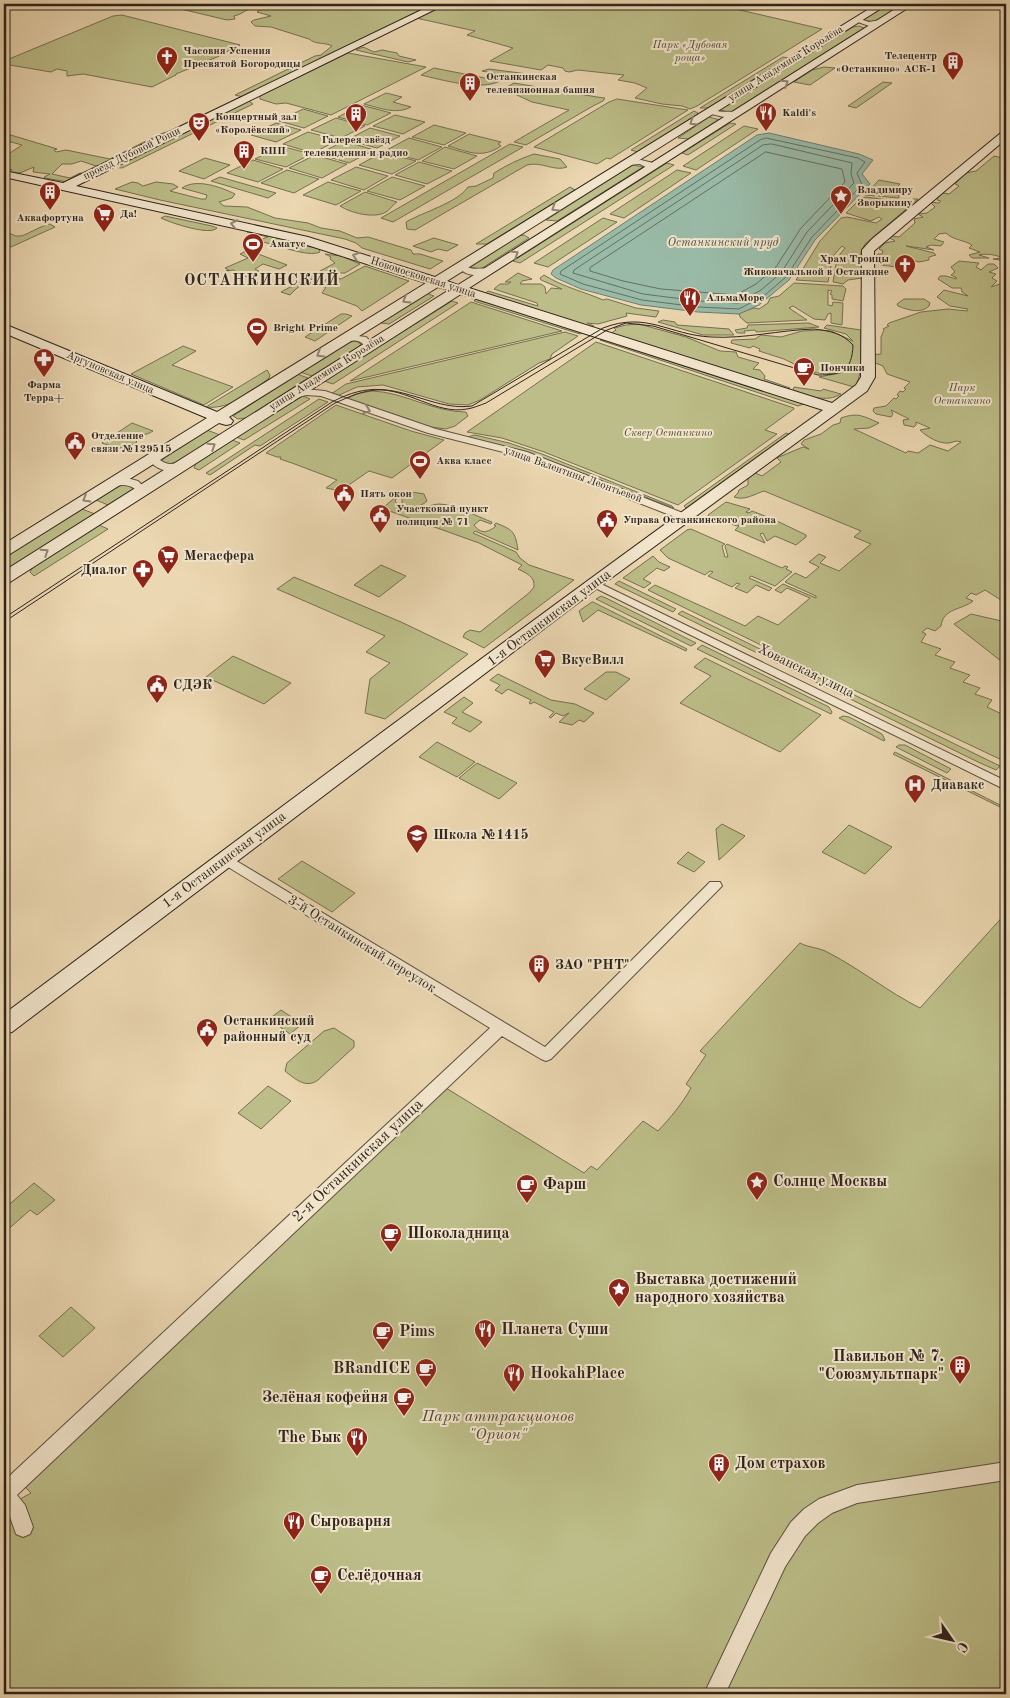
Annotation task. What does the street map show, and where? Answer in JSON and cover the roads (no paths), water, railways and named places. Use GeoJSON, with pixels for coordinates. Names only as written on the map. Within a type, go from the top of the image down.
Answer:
{"type":"FeatureCollection","features":[{"type":"Feature","properties":{"kind":"main road","name":"проезд Дубовой Рощи"},"geometry":{"type":"LineString","coordinates":[[65,187],[441,4]]}},
{"type":"Feature","properties":{"kind":"main road","name":"улица Академика Королёва"},"geometry":{"type":"LineString","coordinates":[[4,551],[883,4]]}},
{"type":"Feature","properties":{"kind":"main road","name":"улица Академика Королёва"},"geometry":{"type":"LineString","coordinates":[[4,578],[909,4]]}},
{"type":"Feature","properties":{"kind":"main road","name":"1-я Останкинская улица"},"geometry":{"type":"LineString","coordinates":[[4,1026],[334,777],[413,721],[593,583],[862,388],[867,380],[868,258],[870,248],[1006,134]]}},
{"type":"Feature","properties":{"kind":"main road","name":"Новомосковская улица"},"geometry":{"type":"LineString","coordinates":[[4,174],[304,240],[834,409]]}},
{"type":"Feature","properties":{"kind":"main road"},"geometry":{"type":"LineString","coordinates":[[376,319],[375,324],[380,327],[400,326]]}},
{"type":"Feature","properties":{"kind":"main road","name":"Аргуновская улица"},"geometry":{"type":"LineString","coordinates":[[4,328],[217,418],[234,424],[250,422]]}},
{"type":"Feature","properties":{"kind":"street"},"geometry":{"type":"LineString","coordinates":[[860,18],[860,21],[865,23],[880,22]]}},
{"type":"Feature","properties":{"kind":"street"},"geometry":{"type":"LineString","coordinates":[[848,25],[863,25],[868,27],[868,30]]}},
{"type":"Feature","properties":{"kind":"street","name":"улица Академика Королёва"},"geometry":{"type":"LineString","coordinates":[[714,109],[714,112],[720,114],[737,114]]}},
{"type":"Feature","properties":{"kind":"street"},"geometry":{"type":"LineString","coordinates":[[628,163],[644,162],[650,165],[651,168]]}},
{"type":"Feature","properties":{"kind":"street"},"geometry":{"type":"LineString","coordinates":[[464,264],[462,268],[468,272],[487,271]]}},
{"type":"Feature","properties":{"kind":"street"},"geometry":{"type":"LineString","coordinates":[[343,340],[352,337],[362,338],[368,343],[369,346],[366,348]]}},
{"type":"Feature","properties":{"kind":"street","name":"улица Валентины Леонтьевой"},"geometry":{"type":"LineString","coordinates":[[288,397],[305,392],[322,393],[432,431],[522,454],[684,517]]}},
{"type":"Feature","properties":{"kind":"street"},"geometry":{"type":"LineString","coordinates":[[158,455],[154,461],[160,466],[172,468],[184,464]]}},
{"type":"Feature","properties":{"kind":"street"},"geometry":{"type":"LineString","coordinates":[[110,484],[134,483],[140,489],[136,494]]}},
{"type":"Feature","properties":{"kind":"street","name":"Хованская улица"},"geometry":{"type":"LineString","coordinates":[[593,583],[1006,786]]}},
{"type":"Feature","properties":{"kind":"street","name":"3-й Останкинский переулок"},"geometry":{"type":"LineString","coordinates":[[225,859],[500,1028]]}},
{"type":"Feature","properties":{"kind":"street"},"geometry":{"type":"LineString","coordinates":[[500,1028],[546,1054],[715,886]]}},
{"type":"Feature","properties":{"kind":"street","name":"2-я Останкинская улица"},"geometry":{"type":"LineString","coordinates":[[4,1495],[500,1028]]}},
{"type":"Feature","properties":{"kind":"street"},"geometry":{"type":"LineString","coordinates":[[714,1694],[778,1560],[798,1529],[811,1516],[826,1506],[857,1494],[1006,1471]]}},
{"type":"Feature","properties":{"kind":"street"},"geometry":{"type":"LineString","coordinates":[[4,1495],[18,1512],[23,1527]]}},
{"type":"Feature","properties":{"kind":"water","name":"Останкинский пруд"},"geometry":{"type":"Polygon","coordinates":[[[769,133],[859,154],[873,160],[862,174],[870,184],[815,240],[789,280],[759,305],[739,314],[698,312],[641,305],[581,289],[551,274],[553,270],[757,135],[769,133]]]}},
{"type":"Feature","properties":{"kind":"tram line"},"geometry":{"type":"LineString","coordinates":[[633,322],[645,323],[711,337],[737,337],[814,329],[835,333],[853,345],[850,361],[844,370],[833,374],[818,375],[653,326],[626,323],[607,330],[486,403],[472,408],[455,410],[444,408],[392,391],[445,405],[472,406],[603,328],[619,323],[633,322]]}},
{"type":"Feature","properties":{"kind":"tram line"},"geometry":{"type":"LineString","coordinates":[[4,618],[332,402],[358,392],[376,390]]}},
{"type":"Feature","properties":{"kind":"tram line"},"geometry":{"type":"LineString","coordinates":[[4,622],[335,403],[360,393],[376,390]]}},
{"type":"Feature","properties":{"kind":"tram line"},"geometry":{"type":"LineString","coordinates":[[376,390],[381,390]]}},
{"type":"Feature","properties":{"kind":"tram line"},"geometry":{"type":"LineString","coordinates":[[381,390],[392,391]]}},
{"type":"Feature","properties":{"kind":"tram line"},"geometry":{"type":"LineString","coordinates":[[381,390],[392,391]]}},
{"type":"Feature","properties":{"kind":"place","name":"Часовня Успения Пресвятой Богородицы"},"geometry":{"type":"Point","coordinates":[167,76]}},
{"type":"Feature","properties":{"kind":"place","name":"Телецентр «Останкино» АСК-1"},"geometry":{"type":"Point","coordinates":[953,81]}},
{"type":"Feature","properties":{"kind":"place","name":"Останкинская телевизионная башня"},"geometry":{"type":"Point","coordinates":[470,102]}},
{"type":"Feature","properties":{"kind":"place","name":"Kaldi's"},"geometry":{"type":"Point","coordinates":[766,132]}},
{"type":"Feature","properties":{"kind":"place","name":"Галерея звёзд телевидения и радио"},"geometry":{"type":"Point","coordinates":[356,133]}},
{"type":"Feature","properties":{"kind":"place","name":"Концертный зал «Королёвский»"},"geometry":{"type":"Point","coordinates":[199,142]}},
{"type":"Feature","properties":{"kind":"place","name":"КПП"},"geometry":{"type":"Point","coordinates":[244,170]}},
{"type":"Feature","properties":{"kind":"place","name":"Аквафортуна"},"geometry":{"type":"Point","coordinates":[50,211]}},
{"type":"Feature","properties":{"kind":"place","name":"Владимиру Зворыкину"},"geometry":{"type":"Point","coordinates":[841,215]}},
{"type":"Feature","properties":{"kind":"place","name":"Да!"},"geometry":{"type":"Point","coordinates":[104,233]}},
{"type":"Feature","properties":{"kind":"place","name":"Аматус"},"geometry":{"type":"Point","coordinates":[253,263]}},
{"type":"Feature","properties":{"kind":"place","name":"Храм Троицы Живоначальной в Останкине"},"geometry":{"type":"Point","coordinates":[905,284]}},
{"type":"Feature","properties":{"kind":"place","name":"АльмаМоре"},"geometry":{"type":"Point","coordinates":[690,317]}},
{"type":"Feature","properties":{"kind":"place","name":"Bright Prime"},"geometry":{"type":"Point","coordinates":[257,347]}},
{"type":"Feature","properties":{"kind":"place","name":"Фарма Терра+"},"geometry":{"type":"Point","coordinates":[44,378]}},
{"type":"Feature","properties":{"kind":"place","name":"Пончики"},"geometry":{"type":"Point","coordinates":[804,387]}},
{"type":"Feature","properties":{"kind":"place","name":"Отделение связи №129515"},"geometry":{"type":"Point","coordinates":[75,461]}},
{"type":"Feature","properties":{"kind":"place","name":"Аква класс"},"geometry":{"type":"Point","coordinates":[420,480]}},
{"type":"Feature","properties":{"kind":"place","name":"Пять окон"},"geometry":{"type":"Point","coordinates":[344,513]}},
{"type":"Feature","properties":{"kind":"place","name":"Участковый пункт полиции № 71"},"geometry":{"type":"Point","coordinates":[380,534]}},
{"type":"Feature","properties":{"kind":"place","name":"Управа Останкинского района"},"geometry":{"type":"Point","coordinates":[607,539]}},
{"type":"Feature","properties":{"kind":"place","name":"Мегасфера"},"geometry":{"type":"Point","coordinates":[168,575]}},
{"type":"Feature","properties":{"kind":"place","name":"Диалог"},"geometry":{"type":"Point","coordinates":[143,589]}},
{"type":"Feature","properties":{"kind":"place","name":"ВкусВилл"},"geometry":{"type":"Point","coordinates":[545,679]}},
{"type":"Feature","properties":{"kind":"place","name":"СДЭК"},"geometry":{"type":"Point","coordinates":[157,704]}},
{"type":"Feature","properties":{"kind":"place","name":"Диавакс"},"geometry":{"type":"Point","coordinates":[915,804]}},
{"type":"Feature","properties":{"kind":"place","name":"Школа №1415"},"geometry":{"type":"Point","coordinates":[417,854]}},
{"type":"Feature","properties":{"kind":"place","name":"ЗАО \"РНТ\""},"geometry":{"type":"Point","coordinates":[539,984]}},
{"type":"Feature","properties":{"kind":"place","name":"Останкинский районный суд"},"geometry":{"type":"Point","coordinates":[207,1048]}},
{"type":"Feature","properties":{"kind":"place","name":"Солнце Москвы"},"geometry":{"type":"Point","coordinates":[757,1201]}},
{"type":"Feature","properties":{"kind":"place","name":"Фарш"},"geometry":{"type":"Point","coordinates":[527,1204]}},
{"type":"Feature","properties":{"kind":"place","name":"Шоколадница"},"geometry":{"type":"Point","coordinates":[391,1253]}},
{"type":"Feature","properties":{"kind":"place","name":"Выставка достижений народного хозяйства"},"geometry":{"type":"Point","coordinates":[619,1308]}},
{"type":"Feature","properties":{"kind":"place","name":"Планета Суши"},"geometry":{"type":"Point","coordinates":[485,1349]}},
{"type":"Feature","properties":{"kind":"place","name":"Pims"},"geometry":{"type":"Point","coordinates":[383,1351]}},
{"type":"Feature","properties":{"kind":"place","name":"Павильон № 7. \"Союзмультпарк\""},"geometry":{"type":"Point","coordinates":[960,1385]}},
{"type":"Feature","properties":{"kind":"place","name":"BRandICE"},"geometry":{"type":"Point","coordinates":[426,1388]}},
{"type":"Feature","properties":{"kind":"place","name":"HookahPlace"},"geometry":{"type":"Point","coordinates":[514,1393]}},
{"type":"Feature","properties":{"kind":"place","name":"Зелёная кофейня"},"geometry":{"type":"Point","coordinates":[404,1417]}},
{"type":"Feature","properties":{"kind":"place","name":"The Бык"},"geometry":{"type":"Point","coordinates":[357,1457]}},
{"type":"Feature","properties":{"kind":"place","name":"Дом страхов"},"geometry":{"type":"Point","coordinates":[719,1483]}},
{"type":"Feature","properties":{"kind":"place","name":"Сыроварня"},"geometry":{"type":"Point","coordinates":[294,1541]}},
{"type":"Feature","properties":{"kind":"place","name":"Селёдочная"},"geometry":{"type":"Point","coordinates":[321,1595]}},
{"type":"Feature","properties":{"kind":"district","name":"ОСТАНКИНСКИЙ"},"geometry":{"type":"Point","coordinates":[262,281]}},
{"type":"Feature","properties":{"kind":"park label","name":"Парк «Дубовая роща»"},"geometry":{"type":"Point","coordinates":[690,51]}},
{"type":"Feature","properties":{"kind":"park label","name":"Парк Останкино"},"geometry":{"type":"Point","coordinates":[962,394]}},
{"type":"Feature","properties":{"kind":"park label","name":"Сквер Останкино"},"geometry":{"type":"Point","coordinates":[668,433]}},
{"type":"Feature","properties":{"kind":"park label","name":"Парк аттракционов \"Орион\""},"geometry":{"type":"Point","coordinates":[498,1426]}}]}
